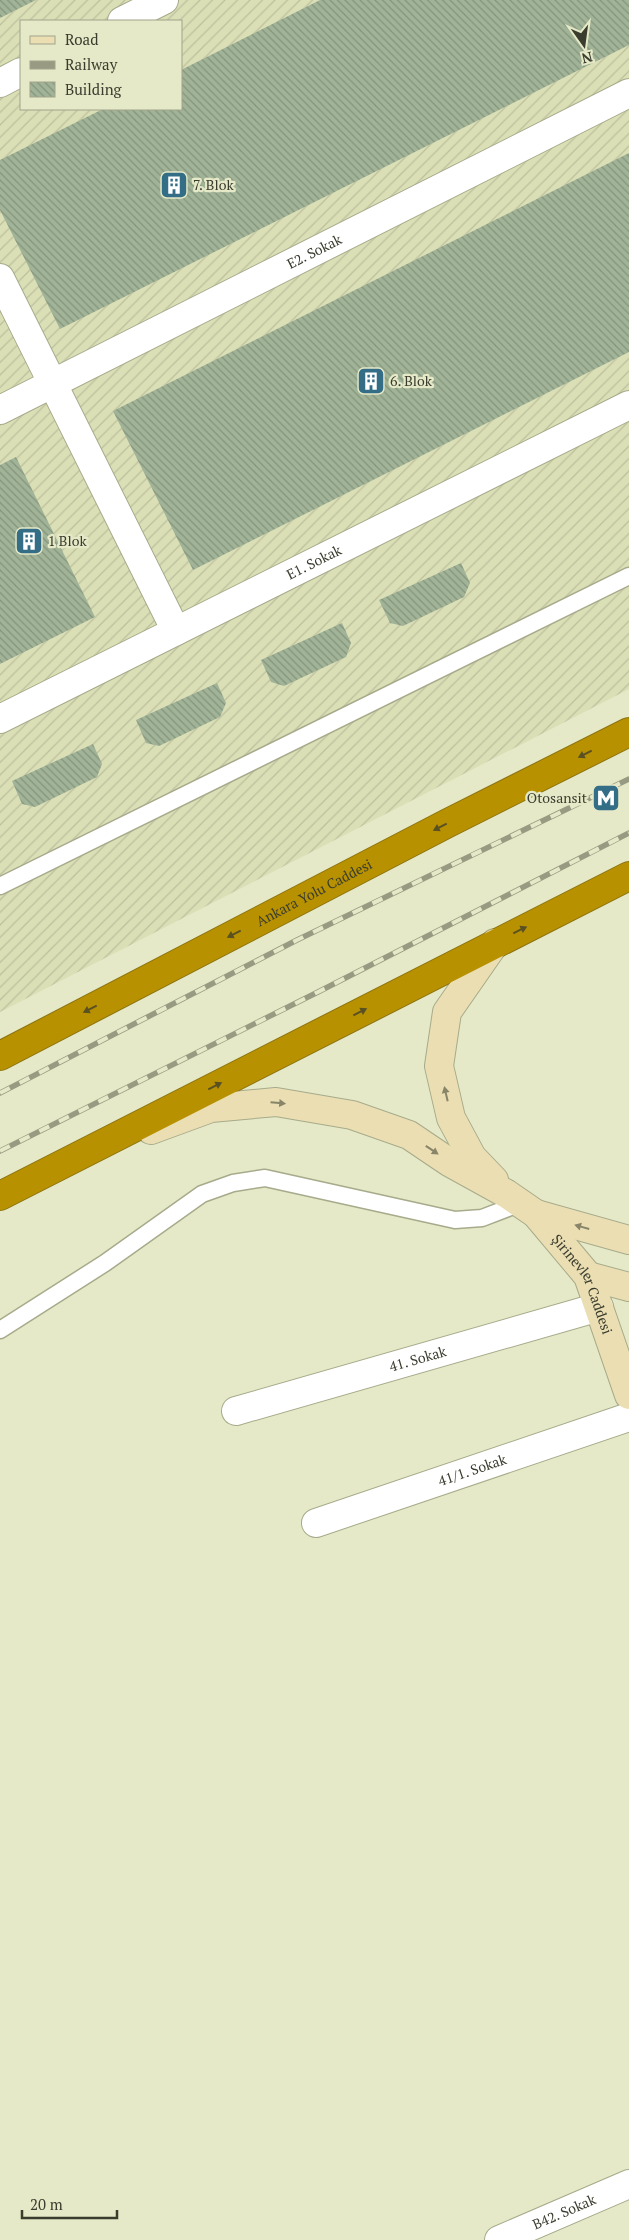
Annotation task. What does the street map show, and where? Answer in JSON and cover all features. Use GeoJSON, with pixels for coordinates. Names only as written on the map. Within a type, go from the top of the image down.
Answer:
{"type":"FeatureCollection","features":[{"type":"Feature","properties":{"kind":"highway","name":"Ankara Yolu Caddesi"},"geometry":{"type":"LineString","coordinates":[[0,1056],[448,823],[629,732]]}},
{"type":"Feature","properties":{"kind":"highway"},"geometry":{"type":"LineString","coordinates":[[0,1196],[629,876]]}},
{"type":"Feature","properties":{"kind":"main road","name":"Şirinevler Caddesi"},"geometry":{"type":"LineString","coordinates":[[495,943],[447,1012],[439,1066],[451,1118],[472,1157],[521,1204],[588,1276],[629,1395]]}},
{"type":"Feature","properties":{"kind":"main road"},"geometry":{"type":"LineString","coordinates":[[65,1162],[211,1108],[276,1102],[352,1115],[409,1135],[449,1162],[521,1204],[629,1240]]}},
{"type":"Feature","properties":{"kind":"main road"},"geometry":{"type":"LineString","coordinates":[[588,1276],[629,1287]]}},
{"type":"Feature","properties":{"kind":"street"},"geometry":{"type":"LineString","coordinates":[[124,20],[164,0]]}},
{"type":"Feature","properties":{"kind":"street"},"geometry":{"type":"LineString","coordinates":[[0,83],[20,73]]}},
{"type":"Feature","properties":{"kind":"street","name":"E2. Sokak"},"geometry":{"type":"LineString","coordinates":[[0,410],[629,92]]}},
{"type":"Feature","properties":{"kind":"street"},"geometry":{"type":"LineString","coordinates":[[0,278],[176,631]]}},
{"type":"Feature","properties":{"kind":"street","name":"E1. Sokak"},"geometry":{"type":"LineString","coordinates":[[0,720],[629,405]]}},
{"type":"Feature","properties":{"kind":"street","name":"41. Sokak"},"geometry":{"type":"LineString","coordinates":[[236,1411],[598,1307]]}},
{"type":"Feature","properties":{"kind":"street","name":"41/1. Sokak"},"geometry":{"type":"LineString","coordinates":[[316,1523],[629,1417]]}},
{"type":"Feature","properties":{"kind":"street","name":"B42. Sokak"},"geometry":{"type":"LineString","coordinates":[[499,2240],[629,2184]]}},
{"type":"Feature","properties":{"kind":"lane"},"geometry":{"type":"LineString","coordinates":[[0,886],[629,576]]}},
{"type":"Feature","properties":{"kind":"lane"},"geometry":{"type":"LineString","coordinates":[[0,1330],[105,1263],[202,1194],[233,1183],[265,1178],[455,1220],[482,1218],[521,1204]]}},
{"type":"Feature","properties":{"kind":"shaded area"},"geometry":{"type":"Polygon","coordinates":[[[0,0],[629,0],[629,689],[0,1012],[0,0]]]}},
{"type":"Feature","properties":{"kind":"building"},"geometry":{"type":"Polygon","coordinates":[[[0,0],[36,0],[0,18],[0,0]]]}},
{"type":"Feature","properties":{"kind":"building","name":"7. Blok"},"geometry":{"type":"Polygon","coordinates":[[[320,0],[629,0],[629,45],[60,329],[0,210],[0,160],[101,110],[182,110],[182,69],[320,0]]]}},
{"type":"Feature","properties":{"kind":"building","name":"6. Blok"},"geometry":{"type":"Polygon","coordinates":[[[629,153],[629,352],[193,570],[113,411],[629,153]]]}},
{"type":"Feature","properties":{"kind":"building","name":"1 Blok"},"geometry":{"type":"Polygon","coordinates":[[[16,457],[95,617],[0,664],[0,465],[16,457]]]}},
{"type":"Feature","properties":{"kind":"building"},"geometry":{"type":"Polygon","coordinates":[[[461,563],[470,583],[464,597],[403,626],[390,623],[379,600],[461,563]]]}},
{"type":"Feature","properties":{"kind":"building"},"geometry":{"type":"Polygon","coordinates":[[[342,623],[351,643],[346,657],[284,686],[271,682],[261,660],[342,623]]]}},
{"type":"Feature","properties":{"kind":"building"},"geometry":{"type":"Polygon","coordinates":[[[217,683],[226,703],[220,717],[159,746],[146,743],[136,720],[217,683]]]}},
{"type":"Feature","properties":{"kind":"building"},"geometry":{"type":"Polygon","coordinates":[[[93,744],[102,764],[97,777],[35,807],[22,804],[12,781],[93,744]]]}},
{"type":"Feature","properties":{"kind":"railway"},"geometry":{"type":"LineString","coordinates":[[0,1093],[297,940],[629,779]]}},
{"type":"Feature","properties":{"kind":"railway"},"geometry":{"type":"LineString","coordinates":[[0,1151],[318,992],[629,833]]}},
{"type":"Feature","properties":{"kind":"place","name":"7. Blok"},"geometry":{"type":"Point","coordinates":[174,185]}},
{"type":"Feature","properties":{"kind":"place","name":"6. Blok"},"geometry":{"type":"Point","coordinates":[371,381]}},
{"type":"Feature","properties":{"kind":"place","name":"1 Blok"},"geometry":{"type":"Point","coordinates":[29,541]}},
{"type":"Feature","properties":{"kind":"place","name":"Otosansit"},"geometry":{"type":"Point","coordinates":[606,798]}}]}
